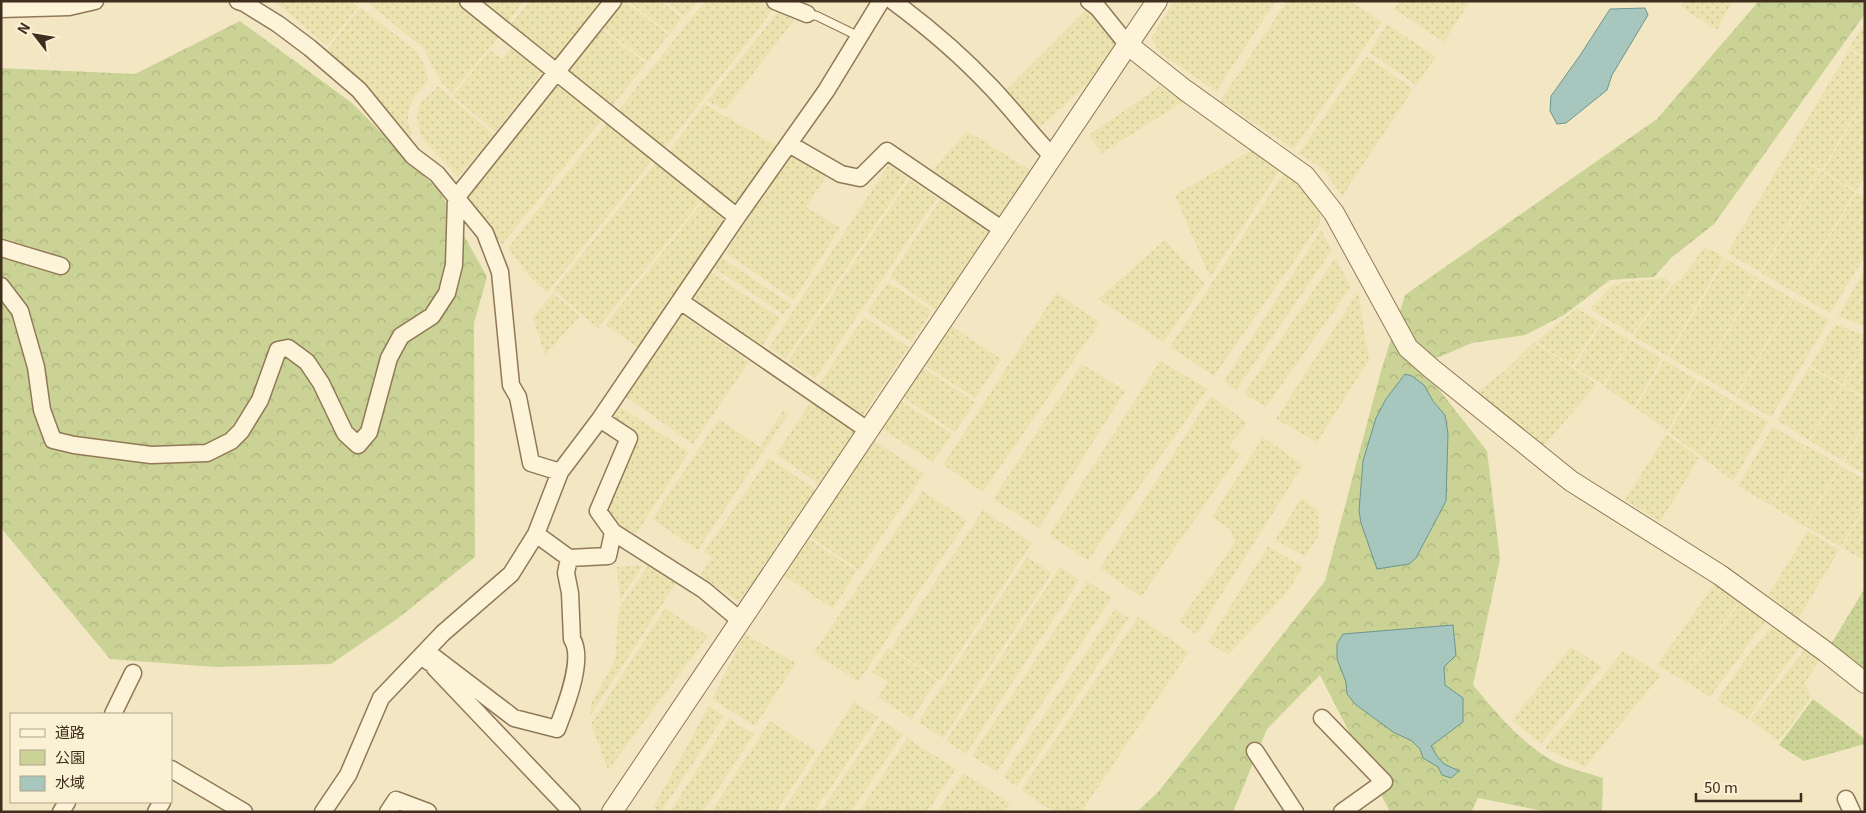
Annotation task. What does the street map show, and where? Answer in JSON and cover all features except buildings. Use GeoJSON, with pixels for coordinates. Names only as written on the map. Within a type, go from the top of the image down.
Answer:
{"type":"FeatureCollection","features":[{"type":"Feature","properties":{"kind":"street"},"geometry":{"type":"LineString","coordinates":[[1,10],[69,7],[95,1]]}},
{"type":"Feature","properties":{"kind":"street"},"geometry":{"type":"LineString","coordinates":[[238,1],[278,24],[310,48],[359,90],[413,156],[437,174],[485,232],[500,272],[512,385],[518,397],[531,463],[560,472]]}},
{"type":"Feature","properties":{"kind":"street"},"geometry":{"type":"LineString","coordinates":[[468,1],[737,217]]}},
{"type":"Feature","properties":{"kind":"street"},"geometry":{"type":"LineString","coordinates":[[1,286],[20,311],[36,367],[42,410],[53,440],[74,445],[151,455],[207,453],[230,441],[241,431],[260,400],[278,350],[288,348],[307,362],[321,383],[344,433],[358,445],[369,432],[389,358],[401,336],[432,316],[447,293],[454,265],[456,198],[613,1]]}},
{"type":"Feature","properties":{"kind":"street"},"geometry":{"type":"LineString","coordinates":[[775,1],[807,14]]}},
{"type":"Feature","properties":{"kind":"street"},"geometry":{"type":"LineString","coordinates":[[323,812],[348,775],[381,698],[425,659],[443,633],[511,574],[536,534],[560,472],[600,419],[737,217],[826,91],[861,37],[881,1]]}},
{"type":"Feature","properties":{"kind":"street"},"geometry":{"type":"LineString","coordinates":[[893,1],[926,26],[965,60],[1052,156]]}},
{"type":"Feature","properties":{"kind":"street"},"geometry":{"type":"LineString","coordinates":[[1089,1],[1098,8],[1127,44],[1186,90],[1305,176],[1334,213],[1408,348],[1571,481],[1720,574],[1865,683]]}},
{"type":"Feature","properties":{"kind":"street"},"geometry":{"type":"LineString","coordinates":[[612,812],[1157,1]]}},
{"type":"Feature","properties":{"kind":"street"},"geometry":{"type":"LineString","coordinates":[[788,144],[841,174],[860,178],[887,150],[1003,230]]}},
{"type":"Feature","properties":{"kind":"street"},"geometry":{"type":"LineString","coordinates":[[1,248],[61,266]]}},
{"type":"Feature","properties":{"kind":"street"},"geometry":{"type":"LineString","coordinates":[[680,301],[869,431]]}},
{"type":"Feature","properties":{"kind":"street"},"geometry":{"type":"LineString","coordinates":[[600,419],[628,438],[598,511],[613,532],[704,590],[741,621]]}},
{"type":"Feature","properties":{"kind":"street"},"geometry":{"type":"LineString","coordinates":[[536,534],[569,558],[608,556],[613,532]]}},
{"type":"Feature","properties":{"kind":"street"},"geometry":{"type":"LineString","coordinates":[[425,659],[434,657],[514,718],[557,729],[573,686],[576,654],[576,646],[572,639],[570,593],[566,574],[569,558]]}},
{"type":"Feature","properties":{"kind":"street"},"geometry":{"type":"LineString","coordinates":[[425,659],[572,812]]}},
{"type":"Feature","properties":{"kind":"street"},"geometry":{"type":"LineString","coordinates":[[113,713],[133,673]]}},
{"type":"Feature","properties":{"kind":"street"},"geometry":{"type":"LineString","coordinates":[[1322,718],[1384,782],[1342,812]]}},
{"type":"Feature","properties":{"kind":"street"},"geometry":{"type":"LineString","coordinates":[[1255,751],[1295,812]]}},
{"type":"Feature","properties":{"kind":"street"},"geometry":{"type":"LineString","coordinates":[[174,776],[244,812]]}},
{"type":"Feature","properties":{"kind":"street"},"geometry":{"type":"LineString","coordinates":[[388,812],[396,800],[428,812]]}},
{"type":"Feature","properties":{"kind":"lane"},"geometry":{"type":"LineString","coordinates":[[807,14],[817,16],[861,37]]}},
{"type":"Feature","properties":{"kind":"shaded area"},"geometry":{"type":"Polygon","coordinates":[[[278,1],[352,1],[358,7],[327,46],[277,3],[278,1]]]}},
{"type":"Feature","properties":{"kind":"shaded area"},"geometry":{"type":"Polygon","coordinates":[[[366,1],[461,1],[501,34],[452,93],[441,82],[423,48],[366,1]]]}},
{"type":"Feature","properties":{"kind":"shaded area"},"geometry":{"type":"Polygon","coordinates":[[[481,1],[524,1],[507,23],[481,1]]]}},
{"type":"Feature","properties":{"kind":"shaded area"},"geometry":{"type":"Polygon","coordinates":[[[530,1],[606,1],[557,62],[511,24],[530,1]]]}},
{"type":"Feature","properties":{"kind":"shaded area"},"geometry":{"type":"Polygon","coordinates":[[[620,1],[625,1],[669,35],[647,62],[601,26],[620,1]]]}},
{"type":"Feature","properties":{"kind":"shaded area"},"geometry":{"type":"Polygon","coordinates":[[[628,1],[661,1],[682,18],[670,34],[628,1]]]}},
{"type":"Feature","properties":{"kind":"shaded area"},"geometry":{"type":"Polygon","coordinates":[[[665,1],[698,1],[685,17],[665,1]]]}},
{"type":"Feature","properties":{"kind":"shaded area"},"geometry":{"type":"Polygon","coordinates":[[[705,1],[759,1],[772,11],[665,148],[618,111],[705,1]]]}},
{"type":"Feature","properties":{"kind":"shaded area"},"geometry":{"type":"Polygon","coordinates":[[[1174,1],[1276,1],[1216,91],[1161,54],[1151,38],[1174,1]]]}},
{"type":"Feature","properties":{"kind":"shaded area"},"geometry":{"type":"Polygon","coordinates":[[[1287,1],[1350,1],[1382,22],[1294,149],[1220,101],[1287,1]]]}},
{"type":"Feature","properties":{"kind":"shaded area"},"geometry":{"type":"Polygon","coordinates":[[[1399,1],[1470,1],[1444,42],[1394,9],[1399,1]]]}},
{"type":"Feature","properties":{"kind":"shaded area"},"geometry":{"type":"Polygon","coordinates":[[[1685,1],[1732,1],[1717,30],[1681,7],[1685,1]]]}},
{"type":"Feature","properties":{"kind":"shaded area"},"geometry":{"type":"Polygon","coordinates":[[[360,7],[416,51],[425,66],[428,81],[412,100],[408,112],[408,123],[412,133],[410,138],[360,80],[327,50],[360,7]]]}},
{"type":"Feature","properties":{"kind":"shaded area"},"geometry":{"type":"Polygon","coordinates":[[[1088,8],[1118,44],[1097,75],[1036,131],[1002,94],[1088,8]]]}},
{"type":"Feature","properties":{"kind":"shaded area"},"geometry":{"type":"Polygon","coordinates":[[[778,12],[794,20],[725,110],[707,101],[778,12]]]}},
{"type":"Feature","properties":{"kind":"shaded area"},"geometry":{"type":"Polygon","coordinates":[[[1865,22],[1865,57],[1849,48],[1865,22]]]}},
{"type":"Feature","properties":{"kind":"shaded area"},"geometry":{"type":"Polygon","coordinates":[[[1387,24],[1436,57],[1416,85],[1369,52],[1387,24]]]}},
{"type":"Feature","properties":{"kind":"shaded area"},"geometry":{"type":"Polygon","coordinates":[[[600,27],[646,64],[612,106],[566,69],[600,27]]]}},
{"type":"Feature","properties":{"kind":"shaded area"},"geometry":{"type":"Polygon","coordinates":[[[514,45],[543,71],[495,132],[453,96],[490,50],[502,59],[514,45]]]}},
{"type":"Feature","properties":{"kind":"shaded area"},"geometry":{"type":"Polygon","coordinates":[[[1849,50],[1865,59],[1865,97],[1822,170],[1794,155],[1820,171],[1761,272],[1727,253],[1849,50]]]}},
{"type":"Feature","properties":{"kind":"shaded area"},"geometry":{"type":"Polygon","coordinates":[[[1366,56],[1413,89],[1342,196],[1324,170],[1299,153],[1366,56]]]}},
{"type":"Feature","properties":{"kind":"shaded area"},"geometry":{"type":"Polygon","coordinates":[[[563,85],[604,117],[502,245],[466,194],[550,90],[563,85]]]}},
{"type":"Feature","properties":{"kind":"shaded area"},"geometry":{"type":"Polygon","coordinates":[[[438,86],[494,135],[458,177],[426,143],[420,133],[417,118],[419,105],[438,86]]]}},
{"type":"Feature","properties":{"kind":"shaded area"},"geometry":{"type":"Polygon","coordinates":[[[1160,86],[1184,101],[1102,153],[1089,135],[1160,86]]]}},
{"type":"Feature","properties":{"kind":"shaded area"},"geometry":{"type":"Polygon","coordinates":[[[1865,99],[1865,176],[1856,191],[1823,171],[1865,99]]]}},
{"type":"Feature","properties":{"kind":"shaded area"},"geometry":{"type":"Polygon","coordinates":[[[704,104],[777,146],[737,206],[669,152],[704,104]]]}},
{"type":"Feature","properties":{"kind":"shaded area"},"geometry":{"type":"Polygon","coordinates":[[[607,122],[654,158],[547,293],[528,275],[508,248],[607,122]]]}},
{"type":"Feature","properties":{"kind":"shaded area"},"geometry":{"type":"Polygon","coordinates":[[[967,131],[1030,170],[997,218],[930,173],[967,131]]]}},
{"type":"Feature","properties":{"kind":"shaded area"},"geometry":{"type":"Polygon","coordinates":[[[1255,148],[1281,168],[1210,278],[1175,195],[1255,148]]]}},
{"type":"Feature","properties":{"kind":"shaded area"},"geometry":{"type":"Polygon","coordinates":[[[789,154],[827,175],[806,207],[840,228],[794,300],[726,253],[789,154]]]}},
{"type":"Feature","properties":{"kind":"shaded area"},"geometry":{"type":"Polygon","coordinates":[[[657,161],[704,197],[598,328],[553,290],[657,161]]]}},
{"type":"Feature","properties":{"kind":"shaded area"},"geometry":{"type":"Polygon","coordinates":[[[889,164],[907,178],[786,359],[769,348],[889,164]]]}},
{"type":"Feature","properties":{"kind":"shaded area"},"geometry":{"type":"Polygon","coordinates":[[[1821,171],[1855,192],[1795,293],[1762,273],[1821,171]]]}},
{"type":"Feature","properties":{"kind":"shaded area"},"geometry":{"type":"Polygon","coordinates":[[[1284,173],[1309,191],[1320,206],[1320,224],[1214,376],[1170,347],[1284,173]]]}},
{"type":"Feature","properties":{"kind":"shaded area"},"geometry":{"type":"Polygon","coordinates":[[[909,180],[937,198],[815,379],[788,361],[909,180]]]}},
{"type":"Feature","properties":{"kind":"shaded area"},"geometry":{"type":"Polygon","coordinates":[[[1856,193],[1865,197],[1865,256],[1830,313],[1796,293],[1856,193]]]}},
{"type":"Feature","properties":{"kind":"shaded area"},"geometry":{"type":"Polygon","coordinates":[[[705,199],[725,215],[725,229],[640,349],[605,325],[705,199]]]}},
{"type":"Feature","properties":{"kind":"shaded area"},"geometry":{"type":"Polygon","coordinates":[[[940,200],[991,232],[937,311],[890,277],[940,200]]]}},
{"type":"Feature","properties":{"kind":"shaded area"},"geometry":{"type":"Polygon","coordinates":[[[1321,230],[1332,250],[1236,390],[1224,381],[1321,230]]]}},
{"type":"Feature","properties":{"kind":"shaded area"},"geometry":{"type":"Polygon","coordinates":[[[1165,240],[1205,284],[1163,342],[1098,299],[1165,240]]]}},
{"type":"Feature","properties":{"kind":"shaded area"},"geometry":{"type":"Polygon","coordinates":[[[1704,248],[1717,252],[1724,258],[1667,356],[1633,336],[1672,285],[1680,280],[1704,248]]]}},
{"type":"Feature","properties":{"kind":"shaded area"},"geometry":{"type":"Polygon","coordinates":[[[719,256],[792,305],[783,314],[713,267],[719,256]]]}},
{"type":"Feature","properties":{"kind":"shaded area"},"geometry":{"type":"Polygon","coordinates":[[[1335,258],[1351,287],[1266,407],[1244,394],[1335,258]]]}},
{"type":"Feature","properties":{"kind":"shaded area"},"geometry":{"type":"Polygon","coordinates":[[[1726,259],[1758,278],[1701,376],[1668,357],[1726,259]]]}},
{"type":"Feature","properties":{"kind":"shaded area"},"geometry":{"type":"Polygon","coordinates":[[[1865,270],[1865,326],[1838,316],[1865,270]]]}},
{"type":"Feature","properties":{"kind":"shaded area"},"geometry":{"type":"Polygon","coordinates":[[[709,271],[780,318],[761,347],[692,300],[709,271]]]}},
{"type":"Feature","properties":{"kind":"shaded area"},"geometry":{"type":"Polygon","coordinates":[[[1665,278],[1671,283],[1632,334],[1590,309],[1611,286],[1624,282],[1665,278]]]}},
{"type":"Feature","properties":{"kind":"shaded area"},"geometry":{"type":"Polygon","coordinates":[[[1759,279],[1793,299],[1735,396],[1702,376],[1759,279]]]}},
{"type":"Feature","properties":{"kind":"shaded area"},"geometry":{"type":"Polygon","coordinates":[[[888,282],[932,311],[911,342],[867,312],[888,282]]]}},
{"type":"Feature","properties":{"kind":"shaded area"},"geometry":{"type":"Polygon","coordinates":[[[1358,292],[1369,360],[1317,442],[1276,419],[1358,292]]]}},
{"type":"Feature","properties":{"kind":"shaded area"},"geometry":{"type":"Polygon","coordinates":[[[553,293],[580,316],[545,355],[533,317],[553,293]]]}},
{"type":"Feature","properties":{"kind":"shaded area"},"geometry":{"type":"Polygon","coordinates":[[[1056,293],[1100,322],[983,492],[943,465],[1056,293]]]}},
{"type":"Feature","properties":{"kind":"shaded area"},"geometry":{"type":"Polygon","coordinates":[[[1794,299],[1829,320],[1771,417],[1736,397],[1794,299]]]}},
{"type":"Feature","properties":{"kind":"shaded area"},"geometry":{"type":"Polygon","coordinates":[[[1577,308],[1600,322],[1572,366],[1536,342],[1577,308]]]}},
{"type":"Feature","properties":{"kind":"shaded area"},"geometry":{"type":"Polygon","coordinates":[[[682,315],[749,362],[693,444],[626,397],[682,315]]]}},
{"type":"Feature","properties":{"kind":"shaded area"},"geometry":{"type":"Polygon","coordinates":[[[864,317],[909,347],[863,415],[819,384],[864,317]]]}},
{"type":"Feature","properties":{"kind":"shaded area"},"geometry":{"type":"Polygon","coordinates":[[[1602,323],[1630,340],[1603,385],[1574,367],[1602,323]]]}},
{"type":"Feature","properties":{"kind":"shaded area"},"geometry":{"type":"Polygon","coordinates":[[[1835,324],[1865,335],[1865,347],[1842,384],[1810,366],[1835,324]]]}},
{"type":"Feature","properties":{"kind":"shaded area"},"geometry":{"type":"Polygon","coordinates":[[[950,325],[1001,359],[975,398],[924,365],[950,325]]]}},
{"type":"Feature","properties":{"kind":"shaded area"},"geometry":{"type":"Polygon","coordinates":[[[1631,340],[1662,359],[1634,407],[1604,386],[1631,340]]]}},
{"type":"Feature","properties":{"kind":"shaded area"},"geometry":{"type":"Polygon","coordinates":[[[1534,342],[1597,384],[1542,448],[1476,393],[1507,369],[1534,342]]]}},
{"type":"Feature","properties":{"kind":"shaded area"},"geometry":{"type":"Polygon","coordinates":[[[1865,349],[1865,397],[1843,385],[1865,349]]]}},
{"type":"Feature","properties":{"kind":"shaded area"},"geometry":{"type":"Polygon","coordinates":[[[1664,360],[1697,380],[1667,431],[1636,408],[1664,360]]]}},
{"type":"Feature","properties":{"kind":"shaded area"},"geometry":{"type":"Polygon","coordinates":[[[1160,361],[1208,389],[1088,560],[1049,535],[1160,361]]]}},
{"type":"Feature","properties":{"kind":"shaded area"},"geometry":{"type":"Polygon","coordinates":[[[1082,364],[1125,391],[1039,528],[993,499],[1082,364]]]}},
{"type":"Feature","properties":{"kind":"shaded area"},"geometry":{"type":"Polygon","coordinates":[[[922,367],[975,402],[955,432],[903,397],[922,367]]]}},
{"type":"Feature","properties":{"kind":"shaded area"},"geometry":{"type":"Polygon","coordinates":[[[1809,367],[1842,386],[1809,440],[1777,420],[1809,367]]]}},
{"type":"Feature","properties":{"kind":"shaded area"},"geometry":{"type":"Polygon","coordinates":[[[1699,381],[1733,401],[1700,456],[1669,432],[1699,381]]]}},
{"type":"Feature","properties":{"kind":"shaded area"},"geometry":{"type":"Polygon","coordinates":[[[1843,386],[1865,399],[1865,423],[1843,461],[1810,441],[1843,386]]]}},
{"type":"Feature","properties":{"kind":"shaded area"},"geometry":{"type":"Polygon","coordinates":[[[1211,396],[1247,423],[1229,446],[1240,454],[1141,597],[1100,568],[1211,396]]]}},
{"type":"Feature","properties":{"kind":"shaded area"},"geometry":{"type":"Polygon","coordinates":[[[901,401],[952,434],[933,462],[882,429],[901,401]]]}},
{"type":"Feature","properties":{"kind":"shaded area"},"geometry":{"type":"Polygon","coordinates":[[[811,402],[856,432],[819,484],[776,454],[811,402]]]}},
{"type":"Feature","properties":{"kind":"shaded area"},"geometry":{"type":"Polygon","coordinates":[[[1734,402],[1768,422],[1733,481],[1701,456],[1734,402]]]}},
{"type":"Feature","properties":{"kind":"shaded area"},"geometry":{"type":"Polygon","coordinates":[[[619,406],[689,452],[636,534],[616,523],[608,508],[639,437],[610,416],[619,406]]]}},
{"type":"Feature","properties":{"kind":"shaded area"},"geometry":{"type":"Polygon","coordinates":[[[783,411],[788,414],[698,550],[652,519],[719,419],[760,447],[783,411]]]}},
{"type":"Feature","properties":{"kind":"shaded area"},"geometry":{"type":"Polygon","coordinates":[[[1865,426],[1865,470],[1863,473],[1844,462],[1865,426]]]}},
{"type":"Feature","properties":{"kind":"shaded area"},"geometry":{"type":"Polygon","coordinates":[[[1773,427],[1806,446],[1770,505],[1738,486],[1773,427]]]}},
{"type":"Feature","properties":{"kind":"shaded area"},"geometry":{"type":"Polygon","coordinates":[[[1667,434],[1699,458],[1660,522],[1625,500],[1667,434]]]}},
{"type":"Feature","properties":{"kind":"shaded area"},"geometry":{"type":"Polygon","coordinates":[[[1263,437],[1303,465],[1196,635],[1179,621],[1235,543],[1231,530],[1212,517],[1263,437]]]}},
{"type":"Feature","properties":{"kind":"shaded area"},"geometry":{"type":"Polygon","coordinates":[[[874,440],[924,474],[859,570],[809,536],[874,440]]]}},
{"type":"Feature","properties":{"kind":"shaded area"},"geometry":{"type":"Polygon","coordinates":[[[1807,446],[1840,465],[1804,526],[1771,505],[1807,446]]]}},
{"type":"Feature","properties":{"kind":"shaded area"},"geometry":{"type":"Polygon","coordinates":[[[769,458],[816,490],[739,602],[700,575],[712,558],[704,552],[769,458]]]}},
{"type":"Feature","properties":{"kind":"shaded area"},"geometry":{"type":"Polygon","coordinates":[[[1841,466],[1865,480],[1865,506],[1841,547],[1805,526],[1841,466]]]}},
{"type":"Feature","properties":{"kind":"shaded area"},"geometry":{"type":"Polygon","coordinates":[[[923,491],[967,521],[858,682],[814,652],[923,491]]]}},
{"type":"Feature","properties":{"kind":"shaded area"},"geometry":{"type":"Polygon","coordinates":[[[1301,498],[1318,510],[1319,536],[1304,556],[1275,540],[1301,498]]]}},
{"type":"Feature","properties":{"kind":"shaded area"},"geometry":{"type":"Polygon","coordinates":[[[1865,508],[1865,561],[1842,548],[1865,508]]]}},
{"type":"Feature","properties":{"kind":"shaded area"},"geometry":{"type":"Polygon","coordinates":[[[983,510],[1032,543],[940,681],[891,648],[983,510]]]}},
{"type":"Feature","properties":{"kind":"shaded area"},"geometry":{"type":"Polygon","coordinates":[[[1808,531],[1839,550],[1798,619],[1768,595],[1808,531]]]}},
{"type":"Feature","properties":{"kind":"shaded area"},"geometry":{"type":"Polygon","coordinates":[[[806,537],[857,571],[833,609],[782,574],[806,537]]]}},
{"type":"Feature","properties":{"kind":"shaded area"},"geometry":{"type":"Polygon","coordinates":[[[1268,546],[1303,567],[1285,595],[1228,655],[1208,642],[1268,546]]]}},
{"type":"Feature","properties":{"kind":"shaded area"},"geometry":{"type":"Polygon","coordinates":[[[1027,557],[1052,573],[943,738],[918,722],[1027,557]]]}},
{"type":"Feature","properties":{"kind":"shaded area"},"geometry":{"type":"Polygon","coordinates":[[[650,563],[678,580],[590,716],[591,704],[615,660],[619,608],[650,563]]]}},
{"type":"Feature","properties":{"kind":"shaded area"},"geometry":{"type":"Polygon","coordinates":[[[643,565],[620,600],[617,567],[643,565]]]}},
{"type":"Feature","properties":{"kind":"shaded area"},"geometry":{"type":"Polygon","coordinates":[[[1060,567],[1079,580],[966,754],[946,741],[1060,567]]]}},
{"type":"Feature","properties":{"kind":"shaded area"},"geometry":{"type":"Polygon","coordinates":[[[1087,581],[1112,597],[997,772],[972,756],[1087,581]]]}},
{"type":"Feature","properties":{"kind":"shaded area"},"geometry":{"type":"Polygon","coordinates":[[[1717,581],[1741,599],[1681,679],[1657,665],[1717,581]]]}},
{"type":"Feature","properties":{"kind":"shaded area"},"geometry":{"type":"Polygon","coordinates":[[[1742,600],[1767,619],[1710,697],[1682,679],[1742,600]]]}},
{"type":"Feature","properties":{"kind":"shaded area"},"geometry":{"type":"Polygon","coordinates":[[[665,608],[708,636],[608,770],[591,724],[665,608]]]}},
{"type":"Feature","properties":{"kind":"shaded area"},"geometry":{"type":"Polygon","coordinates":[[[1115,609],[1129,618],[1017,787],[1003,777],[1115,609]]]}},
{"type":"Feature","properties":{"kind":"shaded area"},"geometry":{"type":"Polygon","coordinates":[[[1138,617],[1189,652],[1081,812],[1054,812],[1021,790],[1138,617]]]}},
{"type":"Feature","properties":{"kind":"shaded area"},"geometry":{"type":"Polygon","coordinates":[[[1774,624],[1801,645],[1747,719],[1717,700],[1754,647],[1774,624]]]}},
{"type":"Feature","properties":{"kind":"shaded area"},"geometry":{"type":"Polygon","coordinates":[[[745,634],[796,663],[755,726],[712,699],[745,634]]]}},
{"type":"Feature","properties":{"kind":"shaded area"},"geometry":{"type":"Polygon","coordinates":[[[1571,647],[1602,667],[1541,744],[1512,720],[1571,647]]]}},
{"type":"Feature","properties":{"kind":"shaded area"},"geometry":{"type":"Polygon","coordinates":[[[888,648],[937,680],[912,719],[878,697],[888,682],[872,672],[888,648]]]}},
{"type":"Feature","properties":{"kind":"shaded area"},"geometry":{"type":"Polygon","coordinates":[[[1804,650],[1820,660],[1805,683],[1811,698],[1779,741],[1750,720],[1804,650]]]}},
{"type":"Feature","properties":{"kind":"shaded area"},"geometry":{"type":"Polygon","coordinates":[[[1623,651],[1661,675],[1585,767],[1545,748],[1623,651]]]}},
{"type":"Feature","properties":{"kind":"shaded area"},"geometry":{"type":"Polygon","coordinates":[[[854,702],[878,717],[814,812],[782,812],[854,702]]]}},
{"type":"Feature","properties":{"kind":"shaded area"},"geometry":{"type":"Polygon","coordinates":[[[709,706],[724,716],[661,812],[653,808],[709,706]]]}},
{"type":"Feature","properties":{"kind":"shaded area"},"geometry":{"type":"Polygon","coordinates":[[[729,719],[754,734],[703,812],[670,812],[729,719]]]}},
{"type":"Feature","properties":{"kind":"shaded area"},"geometry":{"type":"Polygon","coordinates":[[[882,720],[903,734],[851,812],[820,812],[882,720]]]}},
{"type":"Feature","properties":{"kind":"shaded area"},"geometry":{"type":"Polygon","coordinates":[[[770,721],[816,751],[776,812],[711,812],[770,721]]]}},
{"type":"Feature","properties":{"kind":"shaded area"},"geometry":{"type":"Polygon","coordinates":[[[907,738],[956,769],[927,812],[859,812],[907,738]]]}},
{"type":"Feature","properties":{"kind":"shaded area"},"geometry":{"type":"Polygon","coordinates":[[[963,773],[1010,803],[1004,812],[937,812],[963,773]]]}},
{"type":"Feature","properties":{"kind":"green space"},"geometry":{"type":"Polygon","coordinates":[[[1759,1],[1865,1],[1865,14],[1714,224],[1671,258],[1654,277],[1610,280],[1564,315],[1525,335],[1472,343],[1420,365],[1487,451],[1500,559],[1473,685],[1508,724],[1537,751],[1561,764],[1603,778],[1602,812],[1548,812],[1478,798],[1471,812],[1390,812],[1320,675],[1267,729],[1233,812],[1137,812],[1159,791],[1325,581],[1381,371],[1405,295],[1657,119],[1759,1]]]}},
{"type":"Feature","properties":{"kind":"green space"},"geometry":{"type":"Polygon","coordinates":[[[240,21],[352,103],[440,192],[487,277],[474,323],[475,557],[397,619],[331,664],[215,667],[110,659],[1,528],[1,68],[135,74],[240,21]]]}},
{"type":"Feature","properties":{"kind":"green space"},"geometry":{"type":"Polygon","coordinates":[[[1865,588],[1865,666],[1863,668],[1831,644],[1865,588]]]}},
{"type":"Feature","properties":{"kind":"green space"},"geometry":{"type":"Polygon","coordinates":[[[1813,699],[1865,739],[1865,744],[1804,761],[1779,745],[1813,699]]]}},
{"type":"Feature","properties":{"kind":"water"},"geometry":{"type":"Polygon","coordinates":[[[1645,8],[1648,15],[1612,75],[1607,90],[1566,123],[1557,124],[1550,111],[1551,96],[1610,9],[1645,8]]]}},
{"type":"Feature","properties":{"kind":"water"},"geometry":{"type":"Polygon","coordinates":[[[1405,374],[1412,376],[1424,385],[1433,401],[1445,415],[1448,434],[1446,501],[1416,558],[1409,564],[1377,569],[1361,523],[1359,511],[1363,461],[1376,418],[1386,399],[1405,374]]]}},
{"type":"Feature","properties":{"kind":"water"},"geometry":{"type":"Polygon","coordinates":[[[1453,625],[1456,655],[1444,667],[1445,685],[1463,698],[1463,722],[1431,746],[1444,764],[1459,771],[1451,778],[1442,775],[1438,767],[1423,758],[1420,749],[1412,741],[1393,732],[1355,704],[1347,694],[1346,682],[1337,659],[1337,644],[1343,634],[1453,625]]]}}]}
